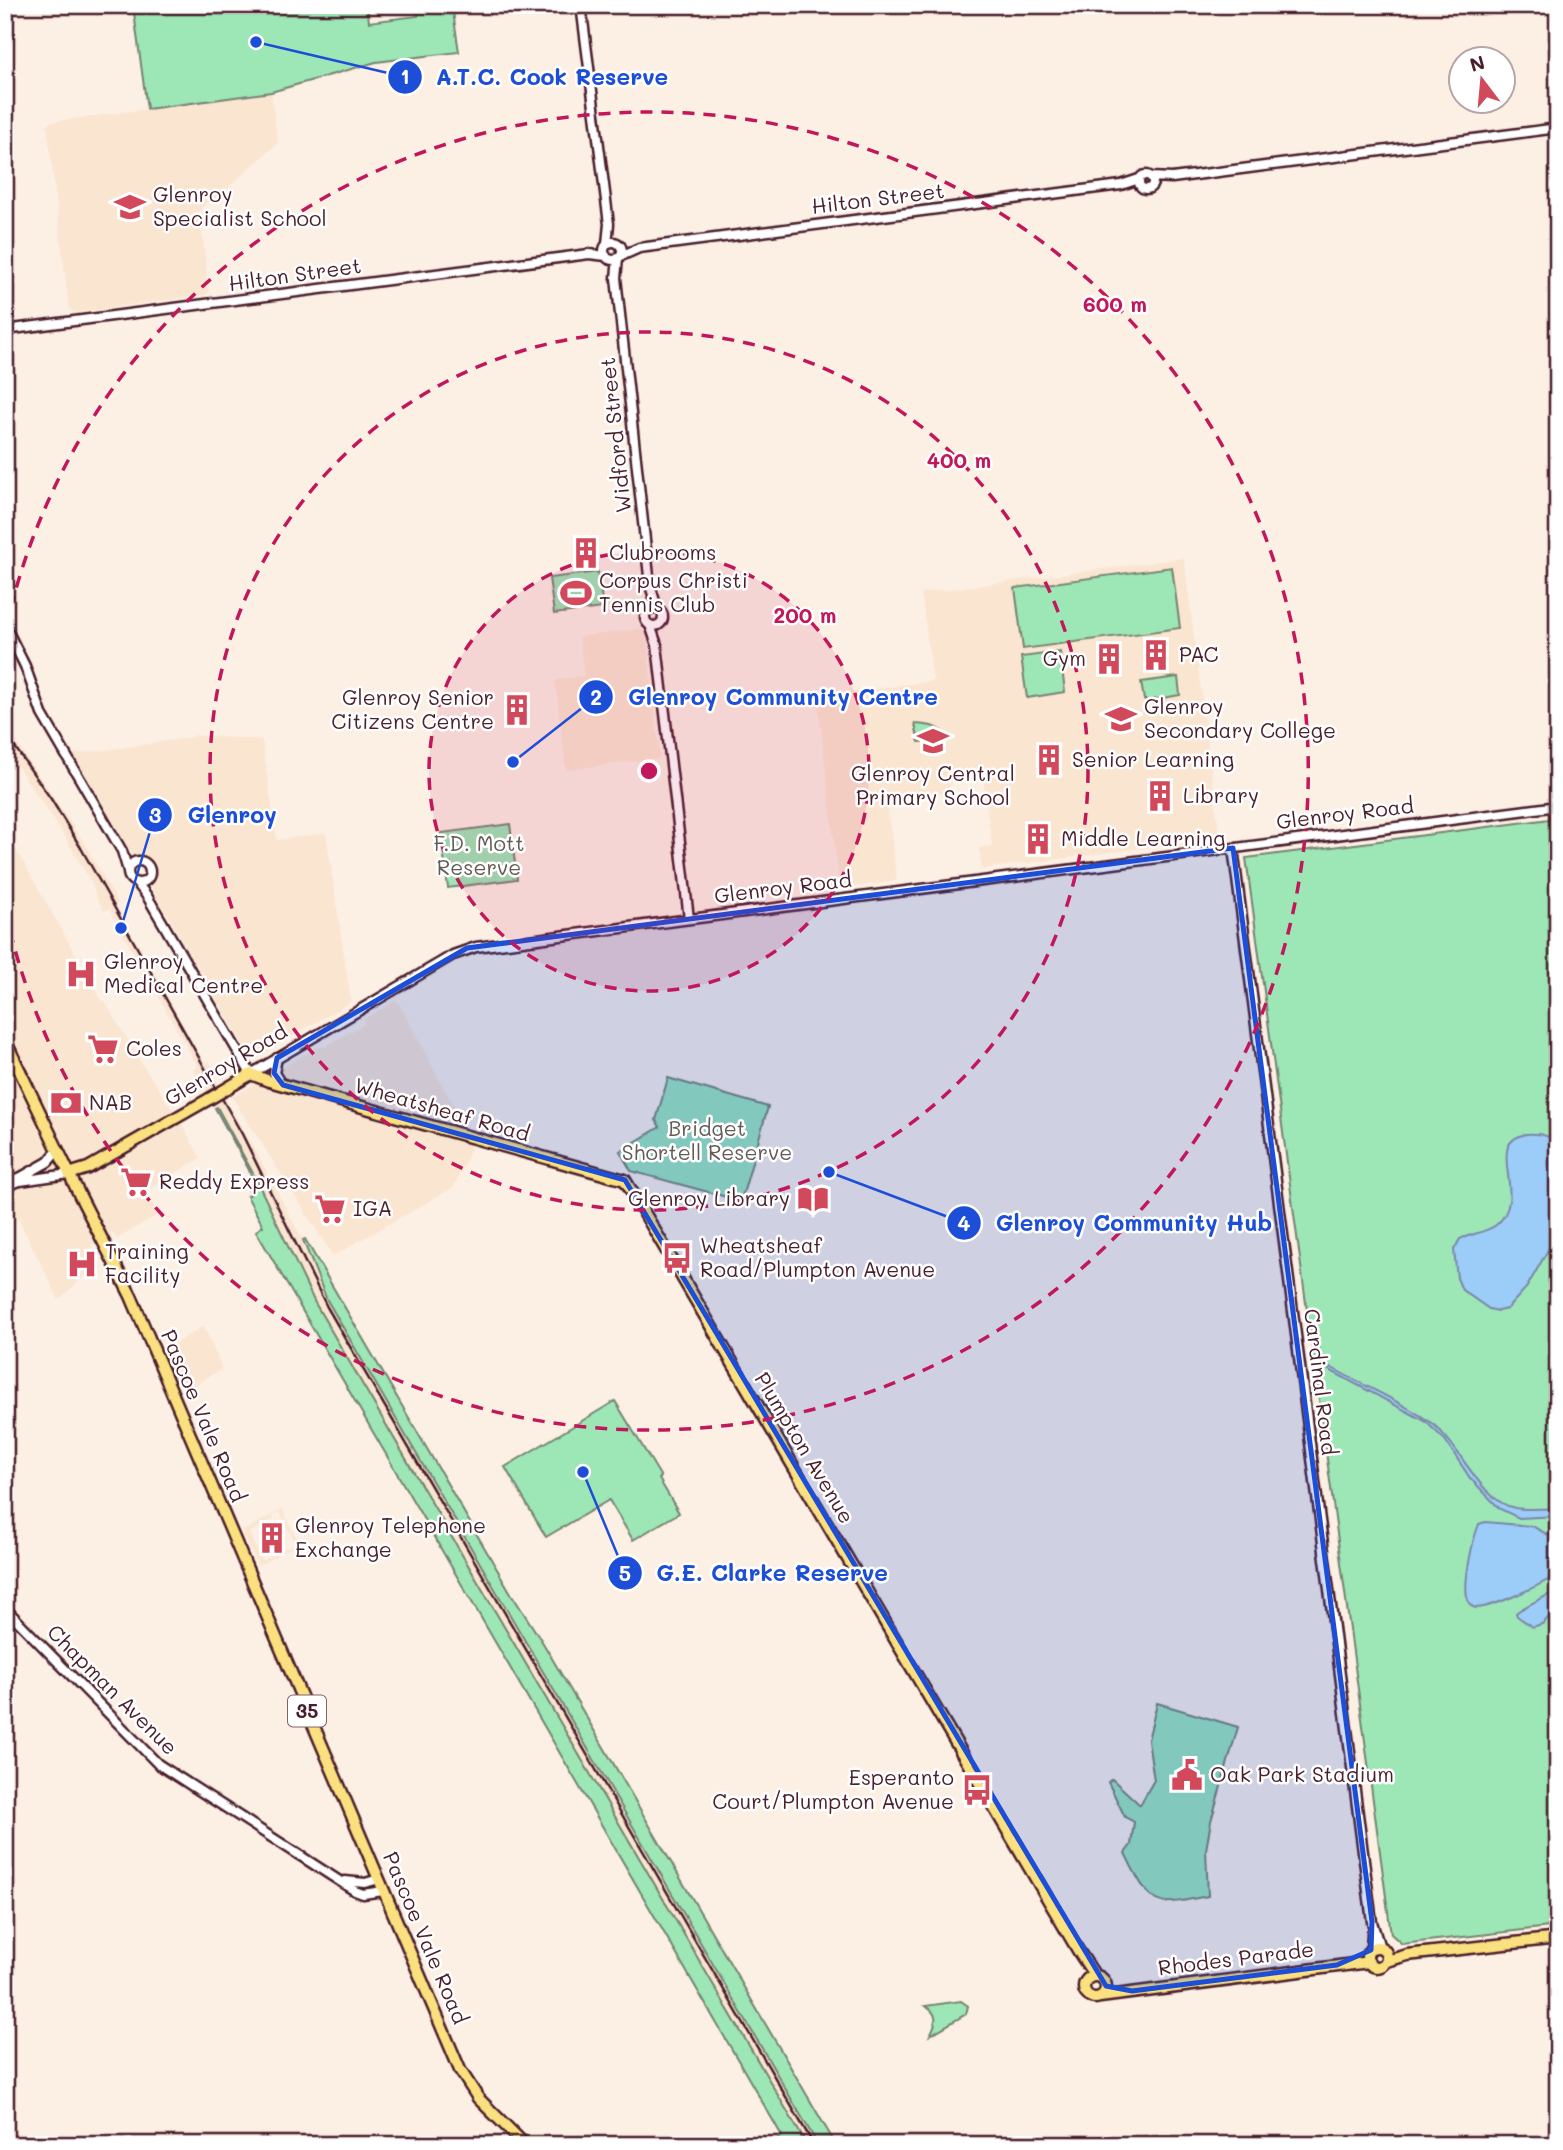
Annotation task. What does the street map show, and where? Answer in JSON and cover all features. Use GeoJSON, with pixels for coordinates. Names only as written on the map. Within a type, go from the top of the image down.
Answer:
{"type":"FeatureCollection","features":[{"type":"Feature","properties":{"kind":"main road","name":"Pascoe Vale Road"},"geometry":{"type":"LineString","coordinates":[[5,1040],[149,1336],[464,2078],[478,2098],[525,2145]]}},
{"type":"Feature","properties":{"kind":"main road","name":"Wheatsheaf Road"},"geometry":{"type":"LineString","coordinates":[[251,1073],[258,1078],[625,1180]]}},
{"type":"Feature","properties":{"kind":"main road","name":"Glenroy Road"},"geometry":{"type":"LineString","coordinates":[[69,1174],[88,1168],[251,1073]]}},
{"type":"Feature","properties":{"kind":"main road","name":"Plumpton Avenue"},"geometry":{"type":"LineString","coordinates":[[625,1180],[1079,1952],[1091,1978]]}},
{"type":"Feature","properties":{"kind":"main road","name":"Rhodes Parade"},"geometry":{"type":"LineString","coordinates":[[1100,1997],[1345,1964],[1376,1954],[1407,1955],[1558,1938]]}},
{"type":"Feature","properties":{"kind":"main road"},"geometry":{"type":"LineString","coordinates":[[1091,1978],[1102,1979],[1106,1986],[1100,1997],[1092,1998],[1087,1995],[1084,1988],[1091,1978]]}},
{"type":"Feature","properties":{"kind":"main road","name":"Rhodes Parade"},"geometry":{"type":"LineString","coordinates":[[1106,1986],[1132,1991]]}},
{"type":"Feature","properties":{"kind":"street","name":"Widford Street"},"geometry":{"type":"LineString","coordinates":[[581,5],[613,251],[653,608]]}},
{"type":"Feature","properties":{"kind":"street","name":"Hilton Street"},"geometry":{"type":"LineString","coordinates":[[5,330],[1121,185],[1139,183],[1146,189],[1151,181],[1558,128]]}},
{"type":"Feature","properties":{"kind":"street"},"geometry":{"type":"LineString","coordinates":[[653,608],[663,615],[662,621],[655,625],[645,619],[645,613],[653,608]]}},
{"type":"Feature","properties":{"kind":"street"},"geometry":{"type":"LineString","coordinates":[[655,625],[678,838],[690,919]]}},
{"type":"Feature","properties":{"kind":"street"},"geometry":{"type":"LineString","coordinates":[[5,626],[25,666],[42,714],[122,852],[131,880],[137,883],[147,896],[251,1073]]}},
{"type":"Feature","properties":{"kind":"street","name":"Glenroy Road"},"geometry":{"type":"LineString","coordinates":[[251,1073],[467,948],[1558,806]]}},
{"type":"Feature","properties":{"kind":"street","name":"Cardinal Road"},"geometry":{"type":"LineString","coordinates":[[1233,848],[1376,1954]]}},
{"type":"Feature","properties":{"kind":"street"},"geometry":{"type":"LineString","coordinates":[[122,852],[149,866],[147,896]]}},
{"type":"Feature","properties":{"kind":"street"},"geometry":{"type":"LineString","coordinates":[[128,871],[136,861]]}},
{"type":"Feature","properties":{"kind":"street"},"geometry":{"type":"LineString","coordinates":[[137,883],[147,880]]}},
{"type":"Feature","properties":{"kind":"street"},"geometry":{"type":"LineString","coordinates":[[277,1058],[274,1073],[283,1085]]}},
{"type":"Feature","properties":{"kind":"street"},"geometry":{"type":"LineString","coordinates":[[8,1185],[48,1162],[58,1150]]}},
{"type":"Feature","properties":{"kind":"street"},"geometry":{"type":"LineString","coordinates":[[8,1185],[69,1174]]}},
{"type":"Feature","properties":{"kind":"street","name":"Chapman Avenue"},"geometry":{"type":"LineString","coordinates":[[5,1608],[158,1764],[363,1894],[383,1891]]}},
{"type":"Feature","properties":{"kind":"street"},"geometry":{"type":"LineString","coordinates":[[342,1881],[354,1883],[379,1879]]}},
{"type":"Feature","properties":{"kind":"highlighted area"},"geometry":{"type":"Polygon","coordinates":[[[1233,848],[1372,1922],[1371,1950],[1337,1965],[1132,1991],[1106,1986],[625,1180],[283,1085],[274,1073],[277,1058],[467,948],[1233,848]]]}},
{"type":"Feature","properties":{"kind":"shaded area","name":"Glenroy Specialist School"},"geometry":{"type":"Polygon","coordinates":[[[271,92],[278,143],[214,200],[206,202],[200,211],[209,294],[74,313],[69,308],[47,125],[50,122],[271,92]]]}},
{"type":"Feature","properties":{"kind":"shaded area","name":"Glenroy Secondary College"},"geometry":{"type":"Polygon","coordinates":[[[1184,558],[1220,838],[982,869],[979,848],[992,846],[983,776],[953,779],[947,793],[887,801],[897,881],[840,889],[817,696],[933,681],[921,593],[1184,558]]]}},
{"type":"Feature","properties":{"kind":"shaded area"},"geometry":{"type":"Polygon","coordinates":[[[639,629],[646,633],[660,758],[566,770],[555,680],[584,676],[579,637],[639,629]]]}},
{"type":"Feature","properties":{"kind":"shaded area"},"geometry":{"type":"Polygon","coordinates":[[[5,726],[85,844],[118,903],[115,905],[204,1063],[210,1061],[228,1104],[309,1252],[327,1300],[818,2145],[807,2145],[315,1303],[243,1152],[193,1070],[198,1067],[109,909],[104,911],[65,837],[5,748],[5,726]]]}},
{"type":"Feature","properties":{"kind":"shaded area"},"geometry":{"type":"Polygon","coordinates":[[[196,735],[262,740],[277,840],[326,833],[351,1002],[253,1061],[73,754],[196,735]]]}},
{"type":"Feature","properties":{"kind":"shaded area"},"geometry":{"type":"Polygon","coordinates":[[[5,830],[102,1001],[104,1000],[201,1158],[147,1190],[157,1215],[117,1239],[113,1233],[91,1245],[97,1264],[59,1300],[5,1192],[5,830]]]}},
{"type":"Feature","properties":{"kind":"shaded area"},"geometry":{"type":"Polygon","coordinates":[[[397,1000],[463,1123],[471,1149],[454,1187],[333,1256],[232,1097],[317,1047],[324,1047],[364,1024],[364,1019],[397,1000]]]}},
{"type":"Feature","properties":{"kind":"shaded area"},"geometry":{"type":"Polygon","coordinates":[[[204,1326],[222,1369],[184,1391],[167,1348],[204,1326]]]}},
{"type":"Feature","properties":{"kind":"shaded area"},"geometry":{"type":"Polygon","coordinates":[[[282,1509],[299,1543],[258,1566],[242,1532],[282,1509]],[[279,1512],[272,1516],[274,1519],[249,1533],[262,1561],[296,1543],[279,1512]]]}},
{"type":"Feature","properties":{"kind":"green space"},"geometry":{"type":"Polygon","coordinates":[[[133,5],[367,5],[369,22],[418,16],[417,5],[452,5],[459,52],[376,62],[271,92],[147,109],[133,5]]]}},
{"type":"Feature","properties":{"kind":"green space"},"geometry":{"type":"Polygon","coordinates":[[[1172,567],[1180,628],[1023,649],[1015,588],[1172,567]]]}},
{"type":"Feature","properties":{"kind":"green space","name":"Corpus Christi Tennis Club"},"geometry":{"type":"Polygon","coordinates":[[[598,572],[603,608],[554,614],[549,578],[598,572]]]}},
{"type":"Feature","properties":{"kind":"green space"},"geometry":{"type":"Polygon","coordinates":[[[1060,652],[1065,692],[1027,698],[1021,657],[1060,652]]]}},
{"type":"Feature","properties":{"kind":"green space"},"geometry":{"type":"Polygon","coordinates":[[[1178,677],[1180,695],[1144,700],[1141,682],[1178,677]]]}},
{"type":"Feature","properties":{"kind":"green space"},"geometry":{"type":"Polygon","coordinates":[[[915,724],[938,728],[943,733],[940,740],[919,742],[915,724]]]}},
{"type":"Feature","properties":{"kind":"green space"},"geometry":{"type":"Polygon","coordinates":[[[1558,818],[1558,1926],[1402,1944],[1391,1934],[1246,858],[1558,818]]]}},
{"type":"Feature","properties":{"kind":"green space","name":"F.D. Mott Reserve"},"geometry":{"type":"Polygon","coordinates":[[[510,824],[517,879],[448,888],[441,833],[510,824]]]}},
{"type":"Feature","properties":{"kind":"green space","name":"Bridget Shortell Reserve"},"geometry":{"type":"Polygon","coordinates":[[[668,1078],[768,1107],[741,1201],[631,1171],[620,1151],[660,1127],[656,1120],[668,1078]]]}},
{"type":"Feature","properties":{"kind":"green space"},"geometry":{"type":"Polygon","coordinates":[[[217,1107],[255,1177],[315,1303],[807,2145],[768,2145],[782,2136],[256,1231],[263,1226],[247,1196],[251,1194],[248,1189],[254,1186],[249,1170],[215,1108],[217,1107]]]}},
{"type":"Feature","properties":{"kind":"green space"},"geometry":{"type":"Polygon","coordinates":[[[305,1239],[836,2145],[818,2145],[327,1300],[303,1240],[305,1239]]]}},
{"type":"Feature","properties":{"kind":"green space"},"geometry":{"type":"Polygon","coordinates":[[[615,1401],[661,1477],[659,1479],[679,1513],[633,1540],[609,1500],[546,1537],[505,1467],[615,1401]]]}},
{"type":"Feature","properties":{"kind":"green space"},"geometry":{"type":"Polygon","coordinates":[[[1157,1703],[1238,1727],[1211,1821],[1206,1850],[1208,1896],[1173,1902],[1156,1900],[1136,1874],[1125,1853],[1131,1845],[1134,1822],[1125,1817],[1108,1782],[1112,1779],[1140,1805],[1154,1780],[1148,1740],[1157,1703]]]}},
{"type":"Feature","properties":{"kind":"green space"},"geometry":{"type":"Polygon","coordinates":[[[961,2001],[968,2006],[966,2014],[930,2035],[935,2015],[925,2006],[961,2001]]]}},
{"type":"Feature","properties":{"kind":"water"},"geometry":{"type":"Polygon","coordinates":[[[1526,1134],[1543,1135],[1558,1143],[1558,1229],[1527,1287],[1507,1309],[1498,1311],[1489,1309],[1462,1290],[1457,1278],[1454,1250],[1460,1239],[1496,1225],[1506,1213],[1509,1200],[1506,1159],[1508,1148],[1514,1139],[1526,1134]]]}},
{"type":"Feature","properties":{"kind":"water"},"geometry":{"type":"Polygon","coordinates":[[[1316,1337],[1322,1359],[1327,1365],[1405,1406],[1441,1431],[1491,1495],[1515,1508],[1558,1509],[1558,1516],[1519,1518],[1500,1509],[1470,1478],[1445,1440],[1425,1421],[1322,1366],[1313,1338],[1316,1337]]]}},
{"type":"Feature","properties":{"kind":"water"},"geometry":{"type":"Polygon","coordinates":[[[1485,1522],[1532,1526],[1556,1539],[1558,1574],[1502,1601],[1479,1608],[1473,1607],[1468,1602],[1466,1592],[1468,1567],[1479,1524],[1485,1522]]]}},
{"type":"Feature","properties":{"kind":"water"},"geometry":{"type":"Polygon","coordinates":[[[1558,1590],[1558,1609],[1542,1624],[1532,1627],[1517,1616],[1519,1610],[1558,1590]]]}},
{"type":"Feature","properties":{"kind":"railway"},"geometry":{"type":"LineString","coordinates":[[5,733],[81,848],[242,1134],[327,1307],[814,2145]]}},
{"type":"Feature","properties":{"kind":"place","name":"A.T.C. Cook Reserve"},"geometry":{"type":"Point","coordinates":[256,42]}},
{"type":"Feature","properties":{"kind":"place","name":"Glenroy Specialist School"},"geometry":{"type":"Point","coordinates":[130,207]}},
{"type":"Feature","properties":{"kind":"place","name":"Clubrooms"},"geometry":{"type":"Point","coordinates":[586,553]}},
{"type":"Feature","properties":{"kind":"place","name":"Corpus Christi Tennis Club"},"geometry":{"type":"Point","coordinates":[576,593]}},
{"type":"Feature","properties":{"kind":"place","name":"PAC"},"geometry":{"type":"Point","coordinates":[1156,655]}},
{"type":"Feature","properties":{"kind":"place","name":"Gym"},"geometry":{"type":"Point","coordinates":[1109,659]}},
{"type":"Feature","properties":{"kind":"place","name":"Glenroy Senior Citizens Centre"},"geometry":{"type":"Point","coordinates":[517,710]}},
{"type":"Feature","properties":{"kind":"place","name":"Glenroy Secondary College"},"geometry":{"type":"Point","coordinates":[1121,719]}},
{"type":"Feature","properties":{"kind":"place","name":"Glenroy Central Primary School"},"geometry":{"type":"Point","coordinates":[933,741]}},
{"type":"Feature","properties":{"kind":"place","name":"Senior Learning"},"geometry":{"type":"Point","coordinates":[1049,760]}},
{"type":"Feature","properties":{"kind":"place","name":"Glenroy Community Centre"},"geometry":{"type":"Point","coordinates":[513,762]}},
{"type":"Feature","properties":{"kind":"place","name":"Library"},"geometry":{"type":"Point","coordinates":[1160,796]}},
{"type":"Feature","properties":{"kind":"place","name":"Middle Learning"},"geometry":{"type":"Point","coordinates":[1038,839]}},
{"type":"Feature","properties":{"kind":"place","name":"Glenroy"},"geometry":{"type":"Point","coordinates":[121,928]}},
{"type":"Feature","properties":{"kind":"place","name":"Glenroy Medical Centre"},"geometry":{"type":"Point","coordinates":[81,974]}},
{"type":"Feature","properties":{"kind":"place","name":"Coles"},"geometry":{"type":"Point","coordinates":[103,1049]}},
{"type":"Feature","properties":{"kind":"place","name":"NAB"},"geometry":{"type":"Point","coordinates":[66,1103]}},
{"type":"Feature","properties":{"kind":"place","name":"Glenroy Community Hub"},"geometry":{"type":"Point","coordinates":[829,1172]}},
{"type":"Feature","properties":{"kind":"place","name":"Reddy Express"},"geometry":{"type":"Point","coordinates":[136,1182]}},
{"type":"Feature","properties":{"kind":"place","name":"Glenroy Library"},"geometry":{"type":"Point","coordinates":[813,1199]}},
{"type":"Feature","properties":{"kind":"place","name":"IGA"},"geometry":{"type":"Point","coordinates":[330,1209]}},
{"type":"Feature","properties":{"kind":"place","name":"Wheatsheaf Road/Plumpton Avenue"},"geometry":{"type":"Point","coordinates":[677,1258]}},
{"type":"Feature","properties":{"kind":"place","name":"Training Facility"},"geometry":{"type":"Point","coordinates":[82,1264]}},
{"type":"Feature","properties":{"kind":"place","name":"G.E. Clarke Reserve"},"geometry":{"type":"Point","coordinates":[583,1472]}},
{"type":"Feature","properties":{"kind":"place","name":"Glenroy Telephone Exchange"},"geometry":{"type":"Point","coordinates":[272,1538]}},
{"type":"Feature","properties":{"kind":"place","name":"Oak Park Stadium"},"geometry":{"type":"Point","coordinates":[1187,1775]}},
{"type":"Feature","properties":{"kind":"place","name":"Esperanto Court/Plumpton Avenue"},"geometry":{"type":"Point","coordinates":[977,1790]}}]}
